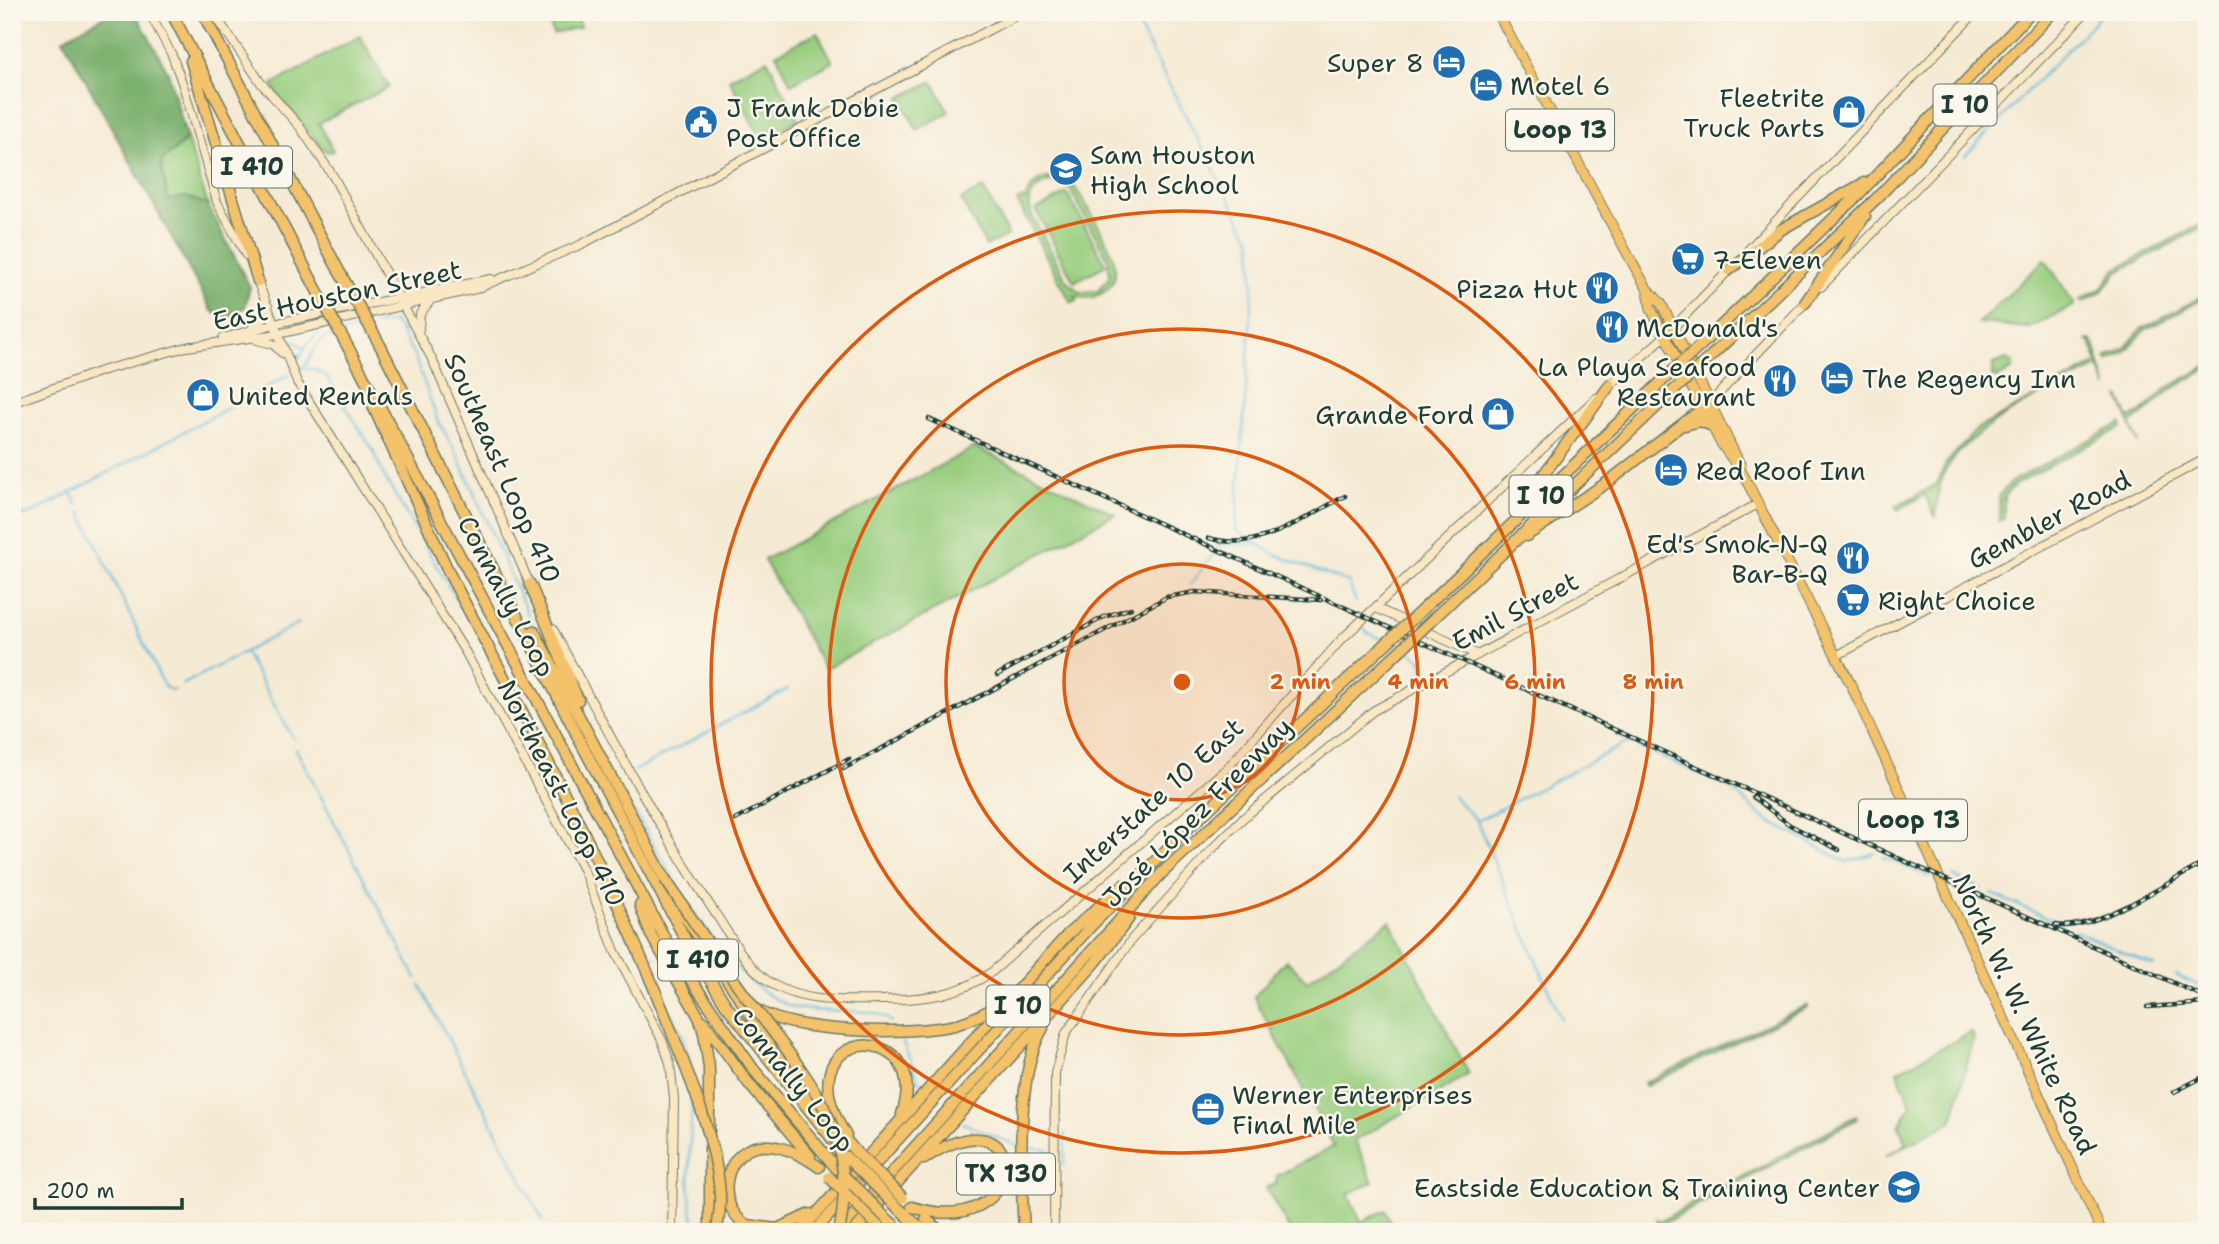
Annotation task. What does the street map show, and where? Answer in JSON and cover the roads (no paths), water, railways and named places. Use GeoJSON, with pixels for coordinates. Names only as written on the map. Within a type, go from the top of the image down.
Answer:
{"type":"FeatureCollection","features":[{"type":"Feature","properties":{"kind":"highway","name":"Connally Loop"},"geometry":{"type":"LineString","coordinates":[[171,12],[321,298],[675,957],[713,1015],[833,1173],[883,1226],[902,1232]]}},
{"type":"Feature","properties":{"kind":"highway","name":"Connally Loop"},"geometry":{"type":"LineString","coordinates":[[202,12],[381,347],[581,743],[690,948],[726,1004],[781,1078],[850,1154]]}},
{"type":"Feature","properties":{"kind":"highway","name":"José López Freeway"},"geometry":{"type":"LineString","coordinates":[[814,1232],[1092,925],[1181,835],[1788,265],[1888,165],[2031,12]]}},
{"type":"Feature","properties":{"kind":"highway","name":"José López Freeway"},"geometry":{"type":"LineString","coordinates":[[839,1232],[1162,873],[1877,198],[2053,12]]}},
{"type":"Feature","properties":{"kind":"highway"},"geometry":{"type":"LineString","coordinates":[[183,35],[258,281]]}},
{"type":"Feature","properties":{"kind":"highway"},"geometry":{"type":"LineString","coordinates":[[1729,270],[1782,229],[1863,184],[1888,165]]}},
{"type":"Feature","properties":{"kind":"highway"},"geometry":{"type":"LineString","coordinates":[[1805,303],[1877,198]]}},
{"type":"Feature","properties":{"kind":"highway"},"geometry":{"type":"LineString","coordinates":[[366,380],[366,390],[399,468],[450,575],[577,813],[621,907],[654,987],[715,1157],[720,1195],[717,1232]]}},
{"type":"Feature","properties":{"kind":"highway"},"geometry":{"type":"LineString","coordinates":[[1496,539],[1610,385]]}},
{"type":"Feature","properties":{"kind":"highway"},"geometry":{"type":"LineString","coordinates":[[1503,551],[1608,482],[1707,406]]}},
{"type":"Feature","properties":{"kind":"highway"},"geometry":{"type":"LineString","coordinates":[[1682,426],[1700,421],[1712,426]]}},
{"type":"Feature","properties":{"kind":"highway"},"geometry":{"type":"LineString","coordinates":[[462,505],[481,534],[605,764]]}},
{"type":"Feature","properties":{"kind":"highway"},"geometry":{"type":"LineString","coordinates":[[530,584],[605,764]]}},
{"type":"Feature","properties":{"kind":"highway","name":"TX 130"},"geometry":{"type":"LineString","coordinates":[[581,743],[596,761],[661,880],[701,942],[792,1076],[850,1154],[900,1202],[937,1221],[955,1225]]}},
{"type":"Feature","properties":{"kind":"highway","name":"Connally Loop"},"geometry":{"type":"LineString","coordinates":[[605,764],[665,879],[711,950],[811,1081],[827,1108],[838,1142],[844,1176],[839,1232]]}},
{"type":"Feature","properties":{"kind":"highway"},"geometry":{"type":"LineString","coordinates":[[800,1232],[1068,934],[1181,835]]}},
{"type":"Feature","properties":{"kind":"highway"},"geometry":{"type":"LineString","coordinates":[[629,873],[651,935],[699,1017],[707,1049],[710,1232]]}},
{"type":"Feature","properties":{"kind":"highway"},"geometry":{"type":"LineString","coordinates":[[901,1179],[1102,955],[1162,873]]}},
{"type":"Feature","properties":{"kind":"highway"},"geometry":{"type":"LineString","coordinates":[[733,990],[760,1012],[790,1025],[816,1029],[942,1027],[981,1015],[1013,995]]}},
{"type":"Feature","properties":{"kind":"highway"},"geometry":{"type":"LineString","coordinates":[[685,995],[749,1084],[820,1167]]}},
{"type":"Feature","properties":{"kind":"highway"},"geometry":{"type":"LineString","coordinates":[[1024,1232],[1024,1091],[1037,1037],[1055,1008]]}},
{"type":"Feature","properties":{"kind":"highway"},"geometry":{"type":"LineString","coordinates":[[850,1154],[827,1087],[831,1066],[845,1051],[869,1045],[881,1048],[903,1067],[908,1091],[900,1119]]}},
{"type":"Feature","properties":{"kind":"highway","name":"TX 130"},"geometry":{"type":"LineString","coordinates":[[855,1230],[901,1179],[942,1148],[954,1143],[986,1146],[1003,1164],[1007,1185],[1003,1204]]}},
{"type":"Feature","properties":{"kind":"highway"},"geometry":{"type":"LineString","coordinates":[[833,1173],[792,1150],[769,1146],[753,1148],[739,1157],[727,1175],[725,1190],[729,1205],[737,1218],[747,1225],[777,1229],[805,1218],[833,1194]]}},
{"type":"Feature","properties":{"kind":"highway"},"geometry":{"type":"LineString","coordinates":[[900,1202],[925,1232]]}},
{"type":"Feature","properties":{"kind":"highway"},"geometry":{"type":"LineString","coordinates":[[912,1207],[941,1232]]}},
{"type":"Feature","properties":{"kind":"main road"},"geometry":{"type":"LineString","coordinates":[[149,12],[180,77],[217,202],[258,281],[287,360]]}},
{"type":"Feature","properties":{"kind":"main road","name":"Southeast Loop 410"},"geometry":{"type":"LineString","coordinates":[[213,12],[261,83],[321,156],[420,335],[530,584],[678,859],[739,951]]}},
{"type":"Feature","properties":{"kind":"main road","name":"East Houston Street"},"geometry":{"type":"LineString","coordinates":[[12,403],[71,381],[187,347],[248,335],[278,334],[475,289],[580,245],[1023,12]]}},
{"type":"Feature","properties":{"kind":"main road","name":"Loop 13"},"geometry":{"type":"LineString","coordinates":[[1497,12],[1648,290],[1661,303],[1707,406]]}},
{"type":"Feature","properties":{"kind":"main road","name":"Interstate 10 East"},"geometry":{"type":"LineString","coordinates":[[739,951],[751,966],[774,985],[800,997],[821,1000],[917,999],[960,991],[981,980],[1228,767],[1333,648],[1665,336],[1976,12]]}},
{"type":"Feature","properties":{"kind":"main road"},"geometry":{"type":"LineString","coordinates":[[1707,406],[2086,12]]}},
{"type":"Feature","properties":{"kind":"main road","name":"East Houston Street"},"geometry":{"type":"LineString","coordinates":[[248,335],[274,324],[494,279]]}},
{"type":"Feature","properties":{"kind":"main road","name":"Loop 13"},"geometry":{"type":"LineString","coordinates":[[1648,290],[1651,309],[1665,336]]}},
{"type":"Feature","properties":{"kind":"main road"},"geometry":{"type":"LineString","coordinates":[[420,335],[420,314],[430,301]]}},
{"type":"Feature","properties":{"kind":"main road"},"geometry":{"type":"LineString","coordinates":[[268,306],[262,319],[248,335],[273,344],[287,360]]}},
{"type":"Feature","properties":{"kind":"main road","name":"North W. W. White Road"},"geometry":{"type":"LineString","coordinates":[[1665,336],[1707,406],[1836,656],[2102,1232]]}},
{"type":"Feature","properties":{"kind":"main road","name":"Northeast Loop 410"},"geometry":{"type":"LineString","coordinates":[[287,360],[312,406],[466,653],[583,870],[615,951],[662,1040],[670,1063],[674,1098],[672,1232]]}},
{"type":"Feature","properties":{"kind":"main road","name":"North W. W. White Road"},"geometry":{"type":"LineString","coordinates":[[1707,406],[1712,426],[1743,474]]}},
{"type":"Feature","properties":{"kind":"main road","name":"Gembler Road"},"geometry":{"type":"LineString","coordinates":[[1836,656],[2207,458]]}},
{"type":"Feature","properties":{"kind":"main road","name":"Emil Street"},"geometry":{"type":"LineString","coordinates":[[1054,1232],[1058,1057],[1073,1021],[1142,927],[1241,820],[1373,711],[1758,505]]}},
{"type":"Feature","properties":{"kind":"main road"},"geometry":{"type":"LineString","coordinates":[[1376,608],[1478,655]]}},
{"type":"Feature","properties":{"kind":"main road"},"geometry":{"type":"LineString","coordinates":[[1460,664],[1464,656],[1461,647]]}},
{"type":"Feature","properties":{"kind":"waterway"},"geometry":{"type":"LineString","coordinates":[[1131,12],[1252,242],[1253,288],[1236,530],[1274,554],[1349,583],[1356,602]]}},
{"type":"Feature","properties":{"kind":"waterway"},"geometry":{"type":"LineString","coordinates":[[1965,156],[2104,12]]}},
{"type":"Feature","properties":{"kind":"waterway"},"geometry":{"type":"LineString","coordinates":[[394,321],[398,313]]}},
{"type":"Feature","properties":{"kind":"waterway"},"geometry":{"type":"LineString","coordinates":[[374,325],[390,322],[397,325],[415,357],[438,421],[458,456],[533,626]]}},
{"type":"Feature","properties":{"kind":"waterway"},"geometry":{"type":"LineString","coordinates":[[343,332],[365,327]]}},
{"type":"Feature","properties":{"kind":"waterway"},"geometry":{"type":"LineString","coordinates":[[402,332],[411,328]]}},
{"type":"Feature","properties":{"kind":"waterway"},"geometry":{"type":"LineString","coordinates":[[299,369],[297,362],[308,343],[322,330]]}},
{"type":"Feature","properties":{"kind":"waterway"},"geometry":{"type":"LineString","coordinates":[[298,371],[316,346],[335,334]]}},
{"type":"Feature","properties":{"kind":"waterway"},"geometry":{"type":"LineString","coordinates":[[290,339],[304,347]]}},
{"type":"Feature","properties":{"kind":"waterway"},"geometry":{"type":"LineString","coordinates":[[290,354],[301,355]]}},
{"type":"Feature","properties":{"kind":"waterway"},"geometry":{"type":"LineString","coordinates":[[304,368],[314,369],[327,377],[373,450],[384,476],[462,609]]}},
{"type":"Feature","properties":{"kind":"waterway"},"geometry":{"type":"LineString","coordinates":[[12,516],[29,515],[289,375]]}},
{"type":"Feature","properties":{"kind":"waterway"},"geometry":{"type":"LineString","coordinates":[[72,493],[77,505]]}},
{"type":"Feature","properties":{"kind":"waterway"},"geometry":{"type":"LineString","coordinates":[[81,512],[164,686],[172,691],[175,689]]}},
{"type":"Feature","properties":{"kind":"waterway"},"geometry":{"type":"LineString","coordinates":[[1190,585],[1220,545],[1253,544]]}},
{"type":"Feature","properties":{"kind":"waterway"},"geometry":{"type":"LineString","coordinates":[[182,685],[299,623]]}},
{"type":"Feature","properties":{"kind":"waterway"},"geometry":{"type":"LineString","coordinates":[[1364,627],[1366,632],[1384,640]]}},
{"type":"Feature","properties":{"kind":"waterway"},"geometry":{"type":"LineString","coordinates":[[1409,650],[1422,661],[1424,674]]}},
{"type":"Feature","properties":{"kind":"waterway"},"geometry":{"type":"LineString","coordinates":[[245,653],[294,740]]}},
{"type":"Feature","properties":{"kind":"waterway"},"geometry":{"type":"LineString","coordinates":[[634,771],[788,689]]}},
{"type":"Feature","properties":{"kind":"waterway"},"geometry":{"type":"LineString","coordinates":[[1477,821],[1628,742],[1729,787],[1766,820],[1847,862],[1875,853]]}},
{"type":"Feature","properties":{"kind":"waterway"},"geometry":{"type":"LineString","coordinates":[[296,749],[416,978]]}},
{"type":"Feature","properties":{"kind":"waterway"},"geometry":{"type":"LineString","coordinates":[[1453,796],[1477,821],[1561,1019]]}},
{"type":"Feature","properties":{"kind":"waterway"},"geometry":{"type":"LineString","coordinates":[[636,814],[684,895],[723,952],[745,976],[768,995],[793,1007],[859,1011],[883,1016],[891,1022]]}},
{"type":"Feature","properties":{"kind":"waterway"},"geometry":{"type":"LineString","coordinates":[[1883,857],[1928,876]]}},
{"type":"Feature","properties":{"kind":"waterway"},"geometry":{"type":"LineString","coordinates":[[1953,876],[1981,889]]}},
{"type":"Feature","properties":{"kind":"waterway"},"geometry":{"type":"LineString","coordinates":[[1992,894],[2062,924]]}},
{"type":"Feature","properties":{"kind":"waterway"},"geometry":{"type":"LineString","coordinates":[[2075,931],[2154,966]]}},
{"type":"Feature","properties":{"kind":"waterway"},"geometry":{"type":"LineString","coordinates":[[647,962],[656,957]]}},
{"type":"Feature","properties":{"kind":"waterway"},"geometry":{"type":"LineString","coordinates":[[2175,975],[2207,989]]}},
{"type":"Feature","properties":{"kind":"waterway"},"geometry":{"type":"LineString","coordinates":[[420,985],[543,1221]]}},
{"type":"Feature","properties":{"kind":"waterway"},"geometry":{"type":"LineString","coordinates":[[664,999],[683,1036],[690,1065]]}},
{"type":"Feature","properties":{"kind":"waterway"},"geometry":{"type":"LineString","coordinates":[[900,1036],[920,1083]]}},
{"type":"Feature","properties":{"kind":"waterway"},"geometry":{"type":"LineString","coordinates":[[692,1098],[691,1205],[694,1221],[700,1232]]}},
{"type":"Feature","properties":{"kind":"waterway"},"geometry":{"type":"LineString","coordinates":[[963,1123],[1018,1146]]}},
{"type":"Feature","properties":{"kind":"waterway"},"geometry":{"type":"LineString","coordinates":[[1064,1165],[1065,1133]]}},
{"type":"Feature","properties":{"kind":"waterway"},"geometry":{"type":"LineString","coordinates":[[1031,1148],[1050,1150]]}},
{"type":"Feature","properties":{"kind":"railway"},"geometry":{"type":"LineString","coordinates":[[929,419],[2207,998]]}},
{"type":"Feature","properties":{"kind":"railway"},"geometry":{"type":"LineString","coordinates":[[1209,538],[1245,541],[1262,537],[1280,531],[1345,496]]}},
{"type":"Feature","properties":{"kind":"railway"},"geometry":{"type":"LineString","coordinates":[[843,769],[1167,597],[1195,592],[1321,600]]}},
{"type":"Feature","properties":{"kind":"railway"},"geometry":{"type":"LineString","coordinates":[[997,675],[1104,617],[1131,608]]}},
{"type":"Feature","properties":{"kind":"railway"},"geometry":{"type":"LineString","coordinates":[[735,820],[849,759]]}},
{"type":"Feature","properties":{"kind":"railway"},"geometry":{"type":"LineString","coordinates":[[1753,797],[1790,825],[1839,850]]}},
{"type":"Feature","properties":{"kind":"railway"},"geometry":{"type":"LineString","coordinates":[[2055,925],[2071,925],[2110,914],[2207,861]]}},
{"type":"Feature","properties":{"kind":"railway"},"geometry":{"type":"LineString","coordinates":[[2147,1007],[2207,1003]]}},
{"type":"Feature","properties":{"kind":"railway"},"geometry":{"type":"LineString","coordinates":[[2174,1092],[2207,1075]]}},
{"type":"Feature","properties":{"kind":"place","name":"Super 8"},"geometry":{"type":"Point","coordinates":[1449,62]}},
{"type":"Feature","properties":{"kind":"place","name":"Motel 6"},"geometry":{"type":"Point","coordinates":[1486,85]}},
{"type":"Feature","properties":{"kind":"place","name":"Fleetrite Truck Parts"},"geometry":{"type":"Point","coordinates":[1849,112]}},
{"type":"Feature","properties":{"kind":"place","name":"J Frank Dobie Post Office"},"geometry":{"type":"Point","coordinates":[701,122]}},
{"type":"Feature","properties":{"kind":"place","name":"Sam Houston High School"},"geometry":{"type":"Point","coordinates":[1066,169]}},
{"type":"Feature","properties":{"kind":"place","name":"7-Eleven"},"geometry":{"type":"Point","coordinates":[1688,259]}},
{"type":"Feature","properties":{"kind":"place","name":"Pizza Hut"},"geometry":{"type":"Point","coordinates":[1602,288]}},
{"type":"Feature","properties":{"kind":"place","name":"McDonald's"},"geometry":{"type":"Point","coordinates":[1612,327]}},
{"type":"Feature","properties":{"kind":"place","name":"The Regency Inn"},"geometry":{"type":"Point","coordinates":[1837,378]}},
{"type":"Feature","properties":{"kind":"place","name":"La Playa Seafood Restaurant"},"geometry":{"type":"Point","coordinates":[1780,381]}},
{"type":"Feature","properties":{"kind":"place","name":"United Rentals"},"geometry":{"type":"Point","coordinates":[203,395]}},
{"type":"Feature","properties":{"kind":"place","name":"Grande Ford"},"geometry":{"type":"Point","coordinates":[1498,414]}},
{"type":"Feature","properties":{"kind":"place","name":"Red Roof Inn"},"geometry":{"type":"Point","coordinates":[1671,470]}},
{"type":"Feature","properties":{"kind":"place","name":"Ed's Smok-N-Q Bar-B-Q"},"geometry":{"type":"Point","coordinates":[1853,558]}},
{"type":"Feature","properties":{"kind":"place","name":"Right Choice"},"geometry":{"type":"Point","coordinates":[1853,600]}},
{"type":"Feature","properties":{"kind":"place","name":"Werner Enterprises Final Mile"},"geometry":{"type":"Point","coordinates":[1208,1109]}},
{"type":"Feature","properties":{"kind":"place","name":"Eastside Education & Training Center"},"geometry":{"type":"Point","coordinates":[1904,1187]}}]}
